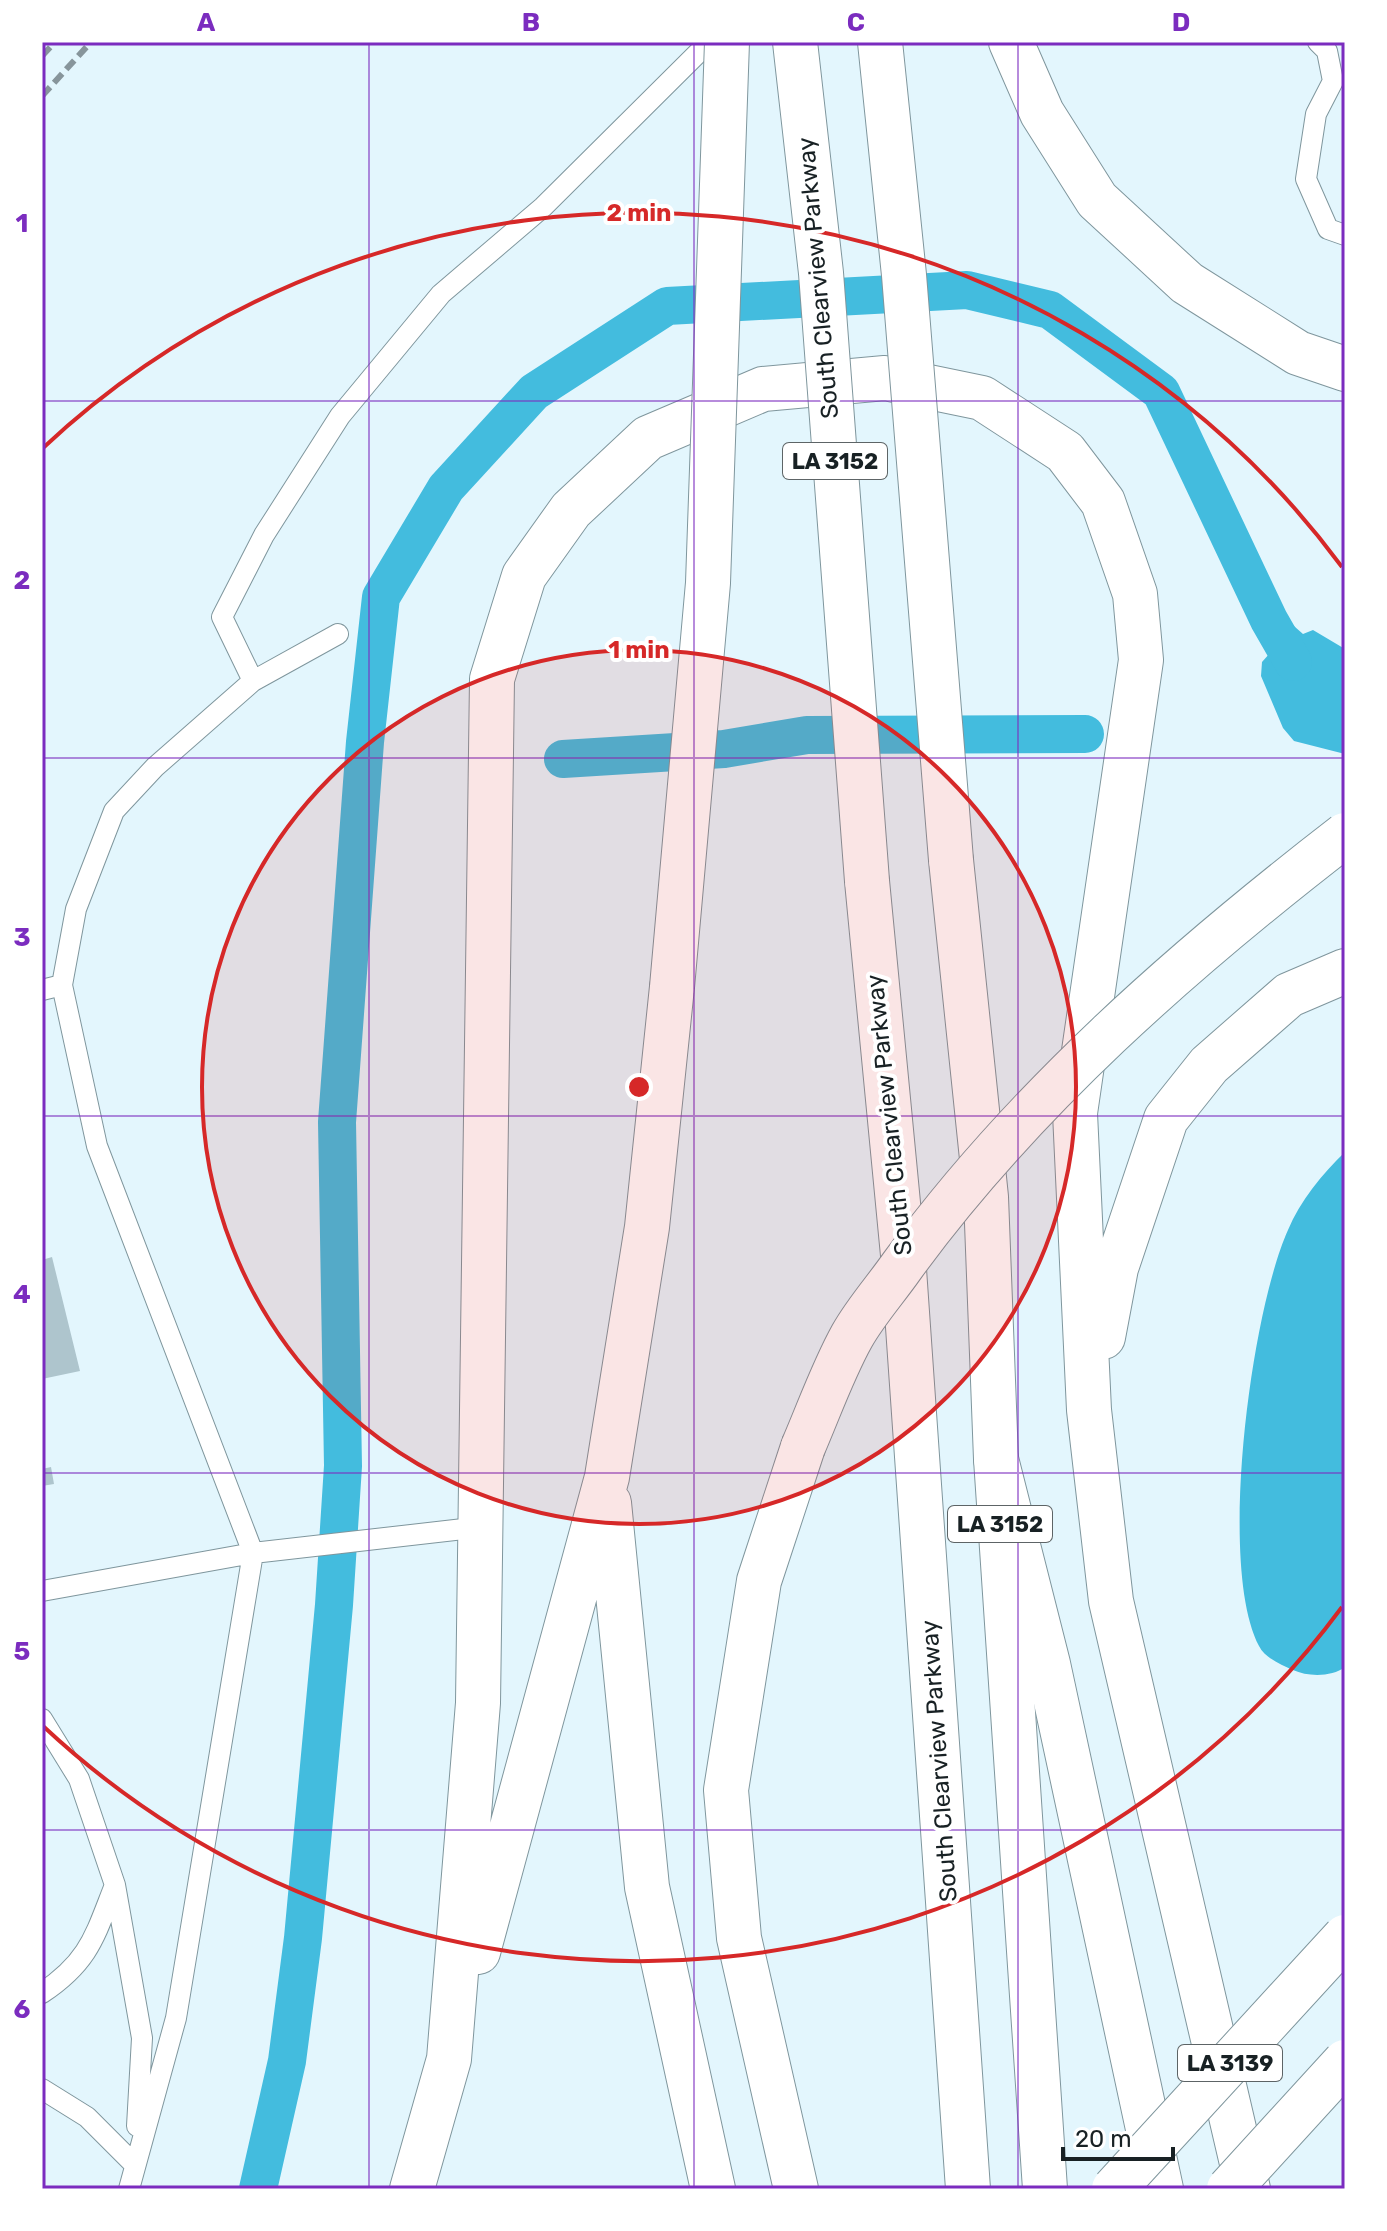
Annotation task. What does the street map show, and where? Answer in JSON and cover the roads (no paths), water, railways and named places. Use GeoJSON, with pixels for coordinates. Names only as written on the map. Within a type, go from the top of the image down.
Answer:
{"type":"FeatureCollection","features":[{"type":"Feature","properties":{"kind":"highway"},"geometry":{"type":"LineString","coordinates":[[412,2189],[607,1477],[647,1227],[708,583],[727,42]]}},
{"type":"Feature","properties":{"kind":"highway","name":"South Clearview Parkway"},"geometry":{"type":"LineString","coordinates":[[795,42],[821,273],[867,881],[903,1255],[968,2189]]}},
{"type":"Feature","properties":{"kind":"highway","name":"LA 3152"},"geometry":{"type":"LineString","coordinates":[[880,42],[904,275],[951,860],[986,1197],[996,1459],[1045,2189]]}},
{"type":"Feature","properties":{"kind":"highway"},"geometry":{"type":"LineString","coordinates":[[1011,42],[1042,113],[1097,200],[1187,283],[1298,353],[1345,369]]}},
{"type":"Feature","properties":{"kind":"highway"},"geometry":{"type":"LineString","coordinates":[[449,2059],[478,1703],[492,679],[524,576],[571,510],[648,438],[763,389],[885,378],[982,398],[1065,452],[1103,502],[1135,594],[1141,660],[1075,1113],[1089,1410],[1111,1601],[1248,2189]]}},
{"type":"Feature","properties":{"kind":"highway"},"geometry":{"type":"LineString","coordinates":[[796,2189],[739,1938],[726,1790],[759,1581],[803,1447],[852,1335],[935,1221],[1035,1107],[1171,979],[1275,889],[1345,835]]}},
{"type":"Feature","properties":{"kind":"highway"},"geometry":{"type":"LineString","coordinates":[[1089,1410],[1116,1268],[1166,1119],[1209,1065],[1289,995],[1345,971]]}},
{"type":"Feature","properties":{"kind":"highway"},"geometry":{"type":"LineString","coordinates":[[996,1459],[1048,1664],[1161,2189]]}},
{"type":"Feature","properties":{"kind":"highway"},"geometry":{"type":"LineString","coordinates":[[607,1477],[647,1887],[713,2189]]}},
{"type":"Feature","properties":{"kind":"highway","name":"LA 3139"},"geometry":{"type":"LineString","coordinates":[[1114,2189],[1345,1937]]}},
{"type":"Feature","properties":{"kind":"highway","name":"LA 3139"},"geometry":{"type":"LineString","coordinates":[[1229,2189],[1345,2062]]}},
{"type":"Feature","properties":{"kind":"lane"},"geometry":{"type":"LineString","coordinates":[[253,681],[222,617],[264,535],[340,416],[441,294],[543,207],[709,42]]}},
{"type":"Feature","properties":{"kind":"lane"},"geometry":{"type":"LineString","coordinates":[[1331,49],[1333,81],[1316,114],[1306,179],[1328,229],[1345,235]]}},
{"type":"Feature","properties":{"kind":"lane"},"geometry":{"type":"LineString","coordinates":[[129,2189],[176,2018],[253,1553],[97,1146],[52,988],[76,909],[114,811],[155,767],[253,681],[338,634]]}},
{"type":"Feature","properties":{"kind":"lane"},"geometry":{"type":"LineString","coordinates":[[42,1591],[253,1553],[481,1527]]}},
{"type":"Feature","properties":{"kind":"lane"},"geometry":{"type":"LineString","coordinates":[[42,1719],[79,1779],[115,1885],[142,2038],[134,2164]]}},
{"type":"Feature","properties":{"kind":"lane"},"geometry":{"type":"LineString","coordinates":[[42,1993],[61,1980],[87,1954],[115,1885]]}},
{"type":"Feature","properties":{"kind":"lane"},"geometry":{"type":"LineString","coordinates":[[42,2089],[87,2117],[134,2164]]}},
{"type":"Feature","properties":{"kind":"water"},"geometry":{"type":"Polygon","coordinates":[[[1278,612],[1303,634],[1313,630],[1345,649],[1345,754],[1294,741],[1283,728],[1261,676],[1262,662],[1270,653],[1256,620],[1278,612]]]}},
{"type":"Feature","properties":{"kind":"water"},"geometry":{"type":"Polygon","coordinates":[[[1345,1152],[1345,1667],[1334,1673],[1313,1675],[1279,1663],[1259,1646],[1247,1609],[1241,1559],[1240,1501],[1251,1377],[1274,1268],[1288,1230],[1305,1198],[1345,1152]]]}},
{"type":"Feature","properties":{"kind":"waterway"},"geometry":{"type":"LineString","coordinates":[[258,2189],[287,2061],[303,1938],[334,1605],[343,1466],[337,1122],[365,742],[381,597],[446,488],[534,392],[667,306],[967,290],[1050,310],[1161,392],[1269,620],[1293,662]]}},
{"type":"Feature","properties":{"kind":"waterway"},"geometry":{"type":"LineString","coordinates":[[563,759],[724,749],[807,735],[1085,734]]}},
{"type":"Feature","properties":{"kind":"waterway"},"geometry":{"type":"LineString","coordinates":[[780,749],[781,739]]}},
{"type":"Feature","properties":{"kind":"waterway"},"geometry":{"type":"LineString","coordinates":[[762,751],[763,741]]}},
{"type":"Feature","properties":{"kind":"railway"},"geometry":{"type":"LineString","coordinates":[[42,56],[55,42]]}},
{"type":"Feature","properties":{"kind":"railway"},"geometry":{"type":"LineString","coordinates":[[42,96],[91,42]]}}]}
